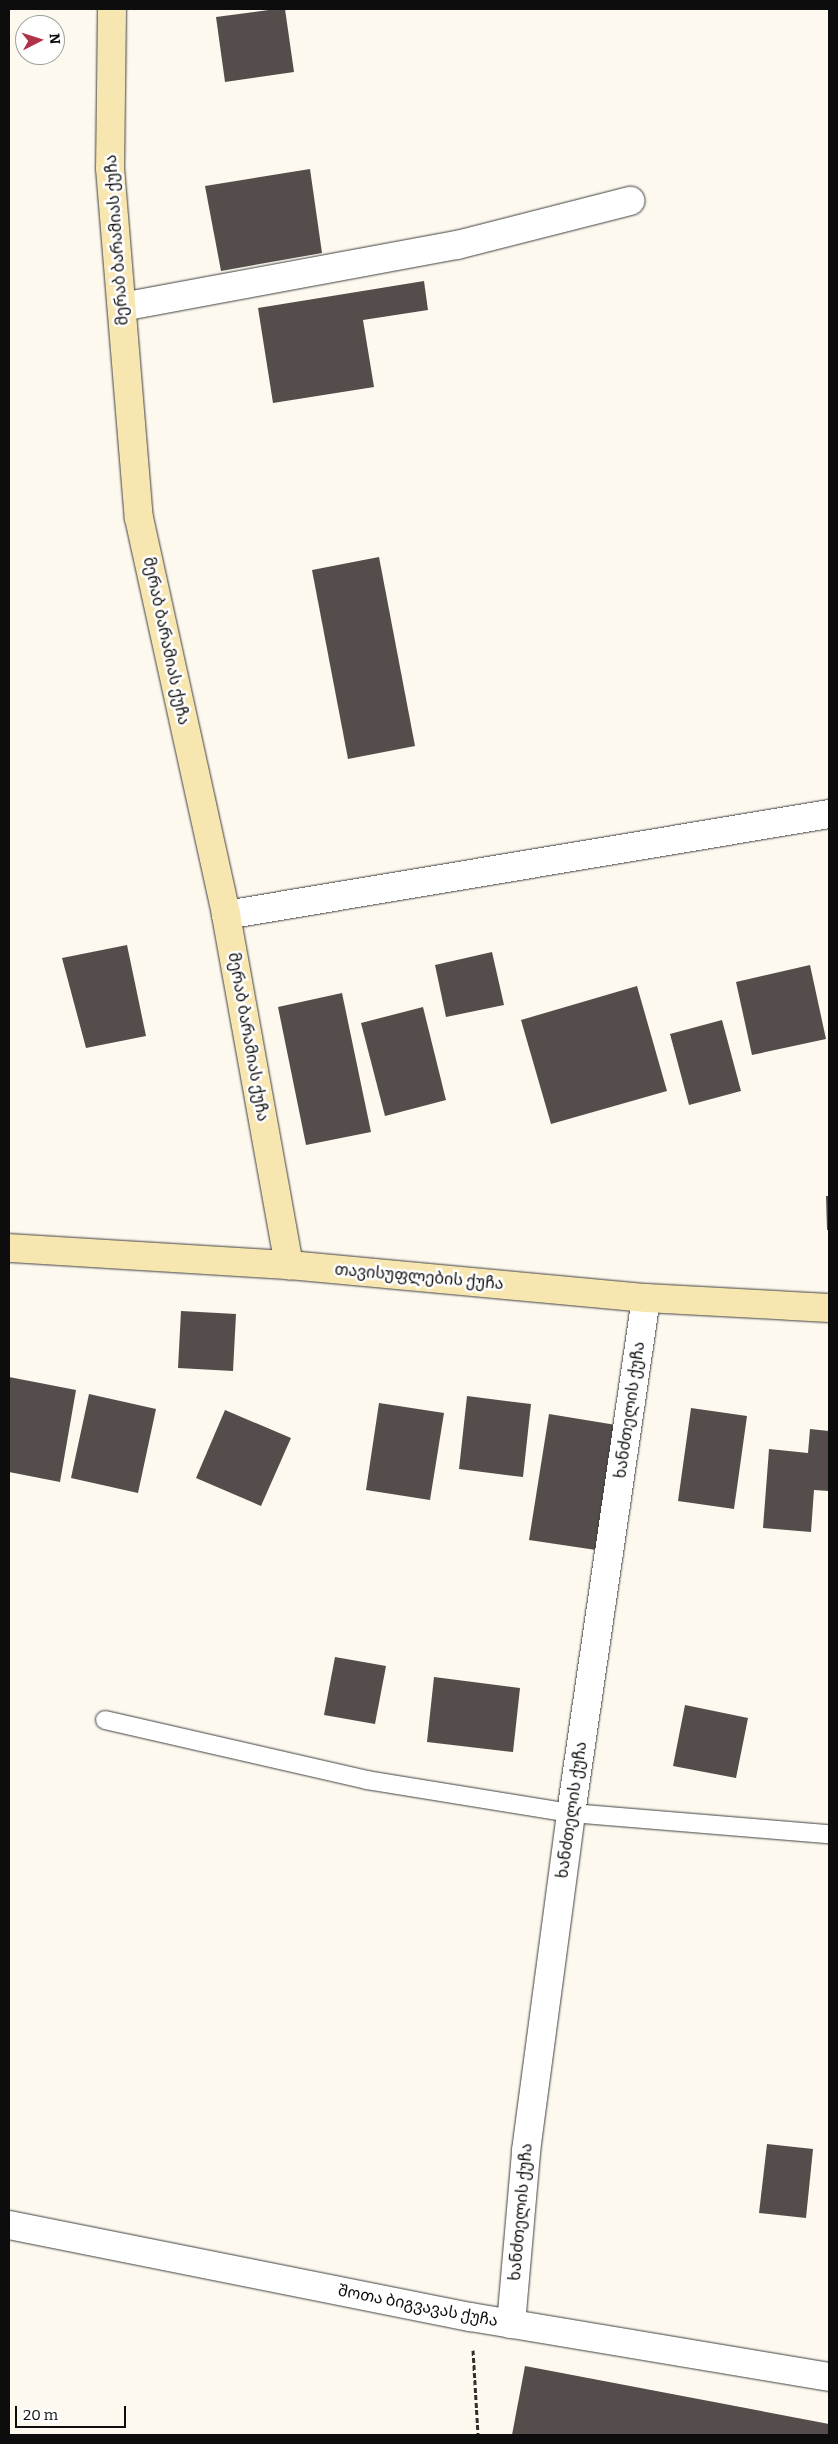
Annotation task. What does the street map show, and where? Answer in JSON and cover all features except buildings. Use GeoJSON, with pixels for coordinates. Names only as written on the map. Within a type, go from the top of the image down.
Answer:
{"type":"FeatureCollection","features":[{"type":"Feature","properties":{"kind":"main road","name":"მერაბ ბარამიას ქუჩა"},"geometry":{"type":"LineString","coordinates":[[112,9],[110,168],[139,518],[226,915],[289,1265]]}},
{"type":"Feature","properties":{"kind":"main road","name":"თავისუფლების ქუჩა"},"geometry":{"type":"LineString","coordinates":[[9,1248],[289,1265],[646,1298],[829,1308]]}},
{"type":"Feature","properties":{"kind":"street"},"geometry":{"type":"LineString","coordinates":[[122,307],[456,245],[630,201]]}},
{"type":"Feature","properties":{"kind":"street"},"geometry":{"type":"LineString","coordinates":[[226,915],[829,814]]}},
{"type":"Feature","properties":{"kind":"street","name":"ხანძთელის ქუჩა"},"geometry":{"type":"LineString","coordinates":[[511,2324],[526,2151],[571,1813],[646,1298]]}},
{"type":"Feature","properties":{"kind":"street","name":"შოთა ბიგვავას ქუჩა"},"geometry":{"type":"LineString","coordinates":[[9,2225],[471,2317],[829,2377]]}},
{"type":"Feature","properties":{"kind":"lane"},"geometry":{"type":"LineString","coordinates":[[105,1720],[367,1780],[571,1813],[829,1834]]}},
{"type":"Feature","properties":{"kind":"path"},"geometry":{"type":"LineString","coordinates":[[471,2317],[478,2435]]}}]}
